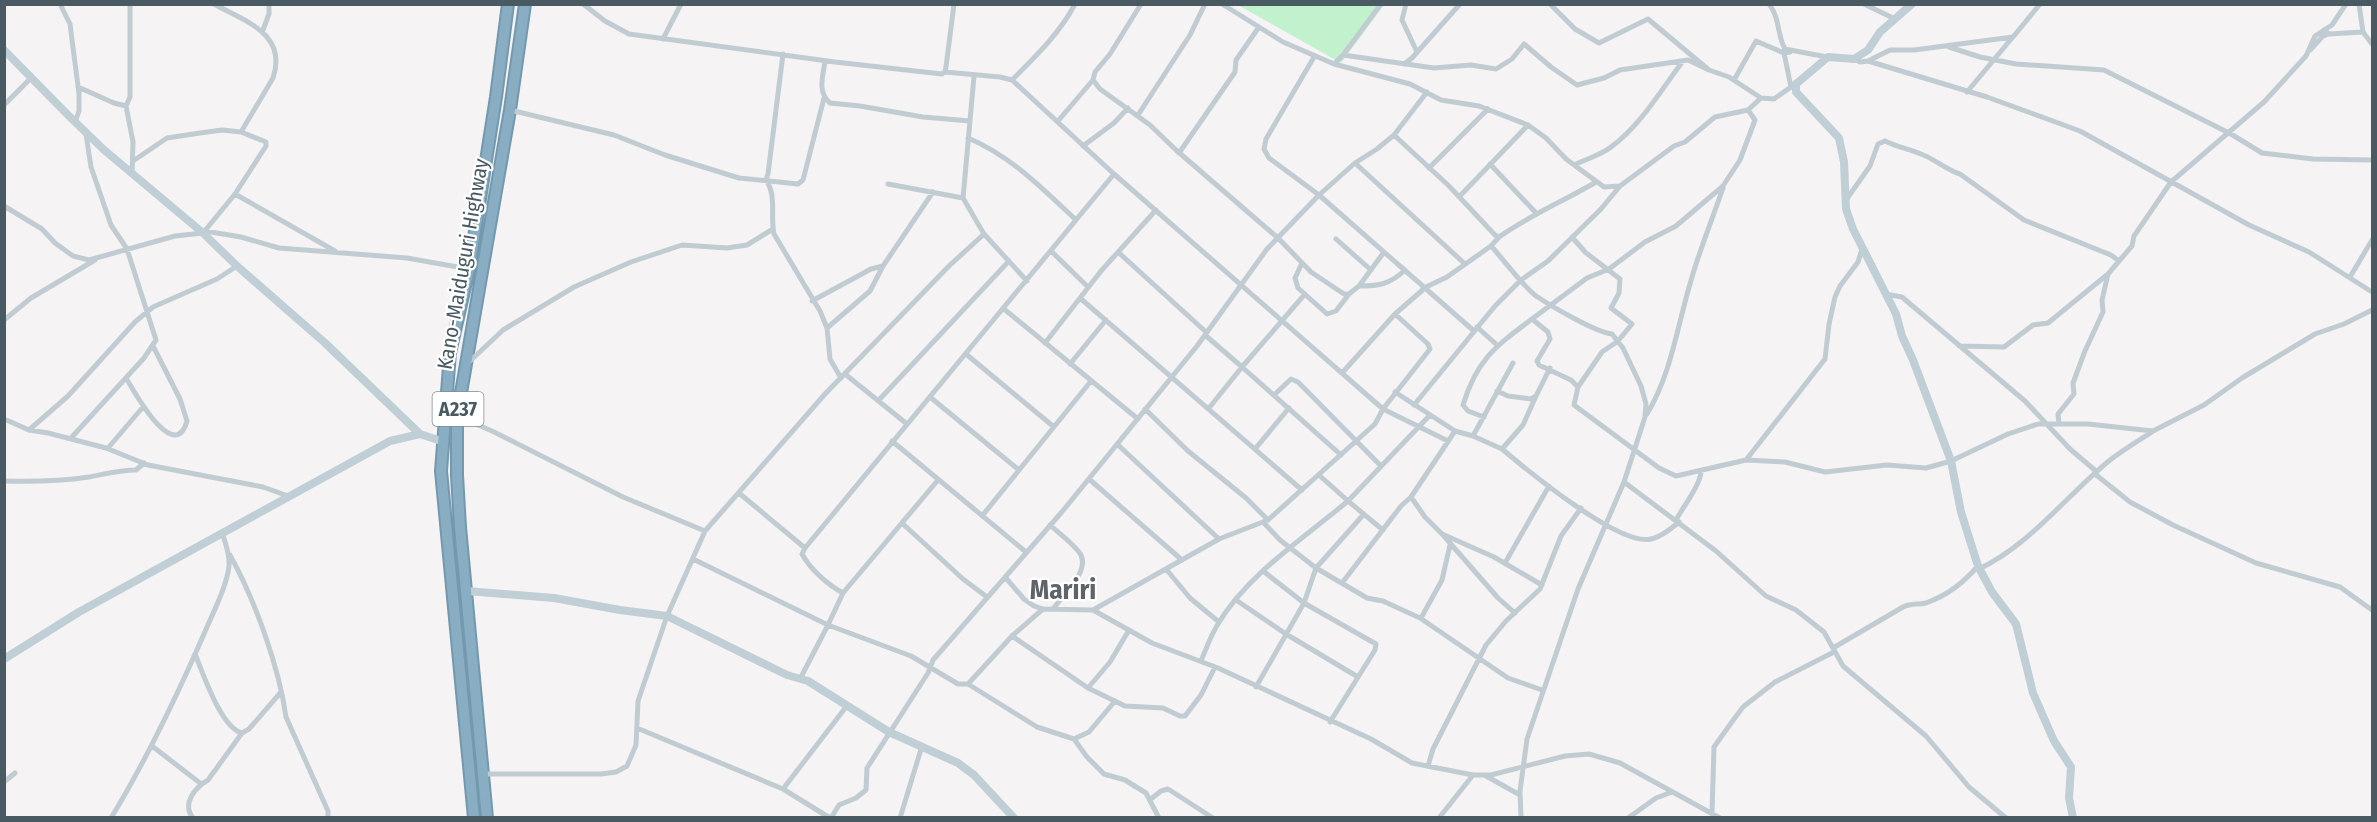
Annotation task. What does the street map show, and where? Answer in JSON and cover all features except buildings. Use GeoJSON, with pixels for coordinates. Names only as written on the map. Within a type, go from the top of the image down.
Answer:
{"type":"FeatureCollection","features":[{"type":"Feature","properties":{"kind":"highway","name":"Kano-Maiduguri Highway"},"geometry":{"type":"LineString","coordinates":[[474,818],[441,471],[450,353],[469,269],[508,4]]}},
{"type":"Feature","properties":{"kind":"highway","name":"Kano-Maiduguri Highway"},"geometry":{"type":"LineString","coordinates":[[487,818],[457,475],[457,416],[510,110],[525,4]]}},
{"type":"Feature","properties":{"kind":"street"},"geometry":{"type":"LineString","coordinates":[[60,4],[70,24],[78,87],[79,111],[75,122]]}},
{"type":"Feature","properties":{"kind":"street"},"geometry":{"type":"LineString","coordinates":[[130,4],[130,97],[126,106],[133,141],[132,173]]}},
{"type":"Feature","properties":{"kind":"street"},"geometry":{"type":"LineString","coordinates":[[213,4],[263,30],[273,45],[275,70],[241,132]]}},
{"type":"Feature","properties":{"kind":"street"},"geometry":{"type":"LineString","coordinates":[[263,30],[269,14],[269,4]]}},
{"type":"Feature","properties":{"kind":"street"},"geometry":{"type":"LineString","coordinates":[[583,4],[605,21],[629,34],[825,61],[935,74],[945,72],[1012,80],[1083,147],[1383,409],[1448,441]]}},
{"type":"Feature","properties":{"kind":"street"},"geometry":{"type":"LineString","coordinates":[[663,39],[681,4]]}},
{"type":"Feature","properties":{"kind":"street"},"geometry":{"type":"LineString","coordinates":[[945,72],[954,4]]}},
{"type":"Feature","properties":{"kind":"street"},"geometry":{"type":"LineString","coordinates":[[1012,80],[1044,48],[1070,15],[1075,4]]}},
{"type":"Feature","properties":{"kind":"street"},"geometry":{"type":"LineString","coordinates":[[1058,122],[1094,80],[1095,72],[1110,54],[1141,4]]}},
{"type":"Feature","properties":{"kind":"street"},"geometry":{"type":"LineString","coordinates":[[1138,115],[1190,35],[1204,4]]}},
{"type":"Feature","properties":{"kind":"street"},"geometry":{"type":"LineString","coordinates":[[1222,4],[1314,57],[1410,84],[1441,100],[1488,109],[1528,125],[1596,182],[1604,187],[1620,186]]}},
{"type":"Feature","properties":{"kind":"street"},"geometry":{"type":"LineString","coordinates":[[1334,64],[1381,4]]}},
{"type":"Feature","properties":{"kind":"street"},"geometry":{"type":"LineString","coordinates":[[1406,4],[1402,20],[1417,52]]}},
{"type":"Feature","properties":{"kind":"street"},"geometry":{"type":"LineString","coordinates":[[1404,64],[1460,4]]}},
{"type":"Feature","properties":{"kind":"street"},"geometry":{"type":"LineString","coordinates":[[1550,4],[1575,29],[1599,43],[1648,19],[1709,70]]}},
{"type":"Feature","properties":{"kind":"street"},"geometry":{"type":"LineString","coordinates":[[1769,4],[1779,24],[1781,42],[1785,49],[1793,52],[1854,59],[1860,62],[1868,61],[1890,50],[1949,47],[2013,37]]}},
{"type":"Feature","properties":{"kind":"street"},"geometry":{"type":"LineString","coordinates":[[1864,4],[1896,19]]}},
{"type":"Feature","properties":{"kind":"street"},"geometry":{"type":"LineString","coordinates":[[1854,59],[1868,50],[1880,32],[1912,4]]}},
{"type":"Feature","properties":{"kind":"street"},"geometry":{"type":"LineString","coordinates":[[1967,92],[1996,60],[2040,4]]}},
{"type":"Feature","properties":{"kind":"street"},"geometry":{"type":"LineString","coordinates":[[2326,32],[2346,4]]}},
{"type":"Feature","properties":{"kind":"street"},"geometry":{"type":"LineString","coordinates":[[2359,4],[2363,32],[2373,44]]}},
{"type":"Feature","properties":{"kind":"street"},"geometry":{"type":"LineString","coordinates":[[1179,153],[1235,72],[1236,60],[1259,27]]}},
{"type":"Feature","properties":{"kind":"street"},"geometry":{"type":"LineString","coordinates":[[1959,346],[2004,347],[2033,325],[2048,323],[2108,274],[2132,246],[2134,236],[2171,182],[2264,102],[2308,51],[2315,36],[2326,32],[2363,32]]}},
{"type":"Feature","properties":{"kind":"street"},"geometry":{"type":"LineString","coordinates":[[1734,80],[1756,41],[1784,53],[1793,52]]}},
{"type":"Feature","properties":{"kind":"street"},"geometry":{"type":"LineString","coordinates":[[1343,55],[1434,68],[1471,65],[1496,69],[1512,59],[1524,44],[1577,85],[1605,78],[1620,70],[1688,60],[1734,80],[1761,98],[1774,99],[1793,87],[1828,57]]}},
{"type":"Feature","properties":{"kind":"street"},"geometry":{"type":"LineString","coordinates":[[1949,47],[1996,60],[2058,68],[2098,68],[2228,132],[2262,153],[2313,159],[2373,160]]}},
{"type":"Feature","properties":{"kind":"street"},"geometry":{"type":"LineString","coordinates":[[4,50],[75,122],[132,173],[204,232],[237,266],[324,342],[420,434],[444,442]]}},
{"type":"Feature","properties":{"kind":"street"},"geometry":{"type":"LineString","coordinates":[[1784,53],[1793,87],[1813,112],[1839,138],[1844,162],[1846,200],[1853,229],[1896,314],[1902,336],[1951,461],[1961,512],[1979,567],[1992,592],[2016,624],[2037,703],[2054,741],[2071,767],[2068,798],[2073,818]]}},
{"type":"Feature","properties":{"kind":"street"},"geometry":{"type":"LineString","coordinates":[[765,180],[768,174],[783,54]]}},
{"type":"Feature","properties":{"kind":"street"},"geometry":{"type":"LineString","coordinates":[[1314,57],[1266,139],[1264,149],[1269,158],[1319,195],[1475,329],[1497,345]]}},
{"type":"Feature","properties":{"kind":"street"},"geometry":{"type":"LineString","coordinates":[[510,110],[614,135],[665,155],[739,178],[798,184],[803,180],[824,99],[822,89],[825,61]]}},
{"type":"Feature","properties":{"kind":"street"},"geometry":{"type":"LineString","coordinates":[[1574,165],[1610,148],[1638,123],[1684,61]]}},
{"type":"Feature","properties":{"kind":"street"},"geometry":{"type":"LineString","coordinates":[[1868,61],[2037,114],[2080,131],[2249,225],[2309,252],[2373,292]]}},
{"type":"Feature","properties":{"kind":"street"},"geometry":{"type":"LineString","coordinates":[[974,76],[963,198],[984,234],[1027,281]]}},
{"type":"Feature","properties":{"kind":"street"},"geometry":{"type":"LineString","coordinates":[[4,105],[31,78]]}},
{"type":"Feature","properties":{"kind":"street"},"geometry":{"type":"LineString","coordinates":[[1094,80],[1100,89],[1138,115],[1278,238],[1311,272],[1344,294],[1349,294]]}},
{"type":"Feature","properties":{"kind":"street"},"geometry":{"type":"LineString","coordinates":[[78,87],[126,106]]}},
{"type":"Feature","properties":{"kind":"street"},"geometry":{"type":"LineString","coordinates":[[637,728],[783,789],[830,818],[839,805],[856,798],[866,790],[867,768],[933,660],[1089,479],[1206,334],[1267,249],[1319,195],[1394,135],[1427,92]]}},
{"type":"Feature","properties":{"kind":"street"},"geometry":{"type":"LineString","coordinates":[[1414,405],[1475,329],[1521,280],[1548,261],[1620,186],[1674,146],[1685,142],[1715,117],[1748,110],[1761,98]]}},
{"type":"Feature","properties":{"kind":"street"},"geometry":{"type":"LineString","coordinates":[[824,99],[830,103],[923,117],[970,121]]}},
{"type":"Feature","properties":{"kind":"street"},"geometry":{"type":"LineString","coordinates":[[1083,147],[1114,123],[1128,108]]}},
{"type":"Feature","properties":{"kind":"street"},"geometry":{"type":"LineString","coordinates":[[1429,168],[1488,109]]}},
{"type":"Feature","properties":{"kind":"street"},"geometry":{"type":"LineString","coordinates":[[1521,818],[1520,795],[1527,740],[1542,690],[1578,589],[1624,482],[1645,417],[1659,394],[1690,282],[1724,186],[1740,160],[1755,120],[1748,110]]}},
{"type":"Feature","properties":{"kind":"street"},"geometry":{"type":"LineString","coordinates":[[1459,197],[1528,125]]}},
{"type":"Feature","properties":{"kind":"street"},"geometry":{"type":"LineString","coordinates":[[133,160],[167,138],[222,130],[241,132],[266,142],[266,146],[235,194],[204,232]]}},
{"type":"Feature","properties":{"kind":"street"},"geometry":{"type":"LineString","coordinates":[[71,438],[126,378],[156,340],[127,249],[108,216],[91,168],[86,132]]}},
{"type":"Feature","properties":{"kind":"street"},"geometry":{"type":"LineString","coordinates":[[1394,135],[1499,237]]}},
{"type":"Feature","properties":{"kind":"street"},"geometry":{"type":"LineString","coordinates":[[968,138],[988,146],[1022,170],[1076,220]]}},
{"type":"Feature","properties":{"kind":"street"},"geometry":{"type":"LineString","coordinates":[[1846,200],[1870,166],[1878,144],[1885,141],[1904,150],[1922,154],[1951,172],[1960,174],[2024,220],[2111,255],[2119,261]]}},
{"type":"Feature","properties":{"kind":"street"},"geometry":{"type":"LineString","coordinates":[[1355,164],[1465,264]]}},
{"type":"Feature","properties":{"kind":"street"},"geometry":{"type":"LineString","coordinates":[[1490,164],[1537,214]]}},
{"type":"Feature","properties":{"kind":"street"},"geometry":{"type":"LineString","coordinates":[[843,593],[807,562],[802,554],[804,548],[1114,174]]}},
{"type":"Feature","properties":{"kind":"street"},"geometry":{"type":"LineString","coordinates":[[765,180],[772,188],[773,229],[827,328],[830,359],[843,376],[907,424]]}},
{"type":"Feature","properties":{"kind":"street"},"geometry":{"type":"LineString","coordinates":[[1342,373],[1395,314],[1426,287],[1447,278],[1491,246],[1499,237],[1596,182]]}},
{"type":"Feature","properties":{"kind":"street"},"geometry":{"type":"LineString","coordinates":[[888,184],[963,198]]}},
{"type":"Feature","properties":{"kind":"street"},"geometry":{"type":"LineString","coordinates":[[1484,417],[1468,411],[1463,405],[1478,368],[1497,345],[1587,278],[1609,269],[1645,242],[1676,226],[1724,186]]}},
{"type":"Feature","properties":{"kind":"street"},"geometry":{"type":"LineString","coordinates":[[827,328],[870,291],[883,266],[933,192]]}},
{"type":"Feature","properties":{"kind":"street"},"geometry":{"type":"LineString","coordinates":[[235,194],[339,253]]}},
{"type":"Feature","properties":{"kind":"street"},"geometry":{"type":"LineString","coordinates":[[4,206],[42,230],[55,243],[74,256],[88,260],[175,236],[204,232],[241,237],[279,248],[407,258],[469,269]]}},
{"type":"Feature","properties":{"kind":"street"},"geometry":{"type":"LineString","coordinates":[[1045,343],[1088,287],[1156,210]]}},
{"type":"Feature","properties":{"kind":"street"},"geometry":{"type":"LineString","coordinates":[[464,366],[503,330],[574,287],[631,262],[682,244],[727,248],[747,245],[773,229]]}},
{"type":"Feature","properties":{"kind":"street"},"geometry":{"type":"LineString","coordinates":[[482,774],[601,774],[616,772],[627,766],[636,745],[638,701],[667,616],[705,531],[843,376],[949,266],[984,234]]}},
{"type":"Feature","properties":{"kind":"street"},"geometry":{"type":"LineString","coordinates":[[1572,237],[1585,252],[1620,279],[1619,293],[1611,308],[1632,324],[1618,341],[1602,352],[1578,387],[1574,405],[1659,468],[1676,476],[1746,460],[1785,462],[1825,472],[1887,465],[1926,468],[1951,461],[2022,428],[2048,424],[2088,424],[2153,431]]}},
{"type":"Feature","properties":{"kind":"street"},"geometry":{"type":"LineString","coordinates":[[1336,239],[1371,270]]}},
{"type":"Feature","properties":{"kind":"street"},"geometry":{"type":"LineString","coordinates":[[2350,277],[2373,240]]}},
{"type":"Feature","properties":{"kind":"street"},"geometry":{"type":"LineString","coordinates":[[1491,246],[1535,295],[1602,333],[1612,334],[1618,341],[1641,387],[1646,404],[1645,417]]}},
{"type":"Feature","properties":{"kind":"street"},"geometry":{"type":"LineString","coordinates":[[1746,460],[1825,359],[1835,297],[1840,286],[1858,262],[1862,247]]}},
{"type":"Feature","properties":{"kind":"street"},"geometry":{"type":"LineString","coordinates":[[1051,251],[1088,287]]}},
{"type":"Feature","properties":{"kind":"street"},"geometry":{"type":"LineString","coordinates":[[1118,252],[1341,455]]}},
{"type":"Feature","properties":{"kind":"street"},"geometry":{"type":"LineString","coordinates":[[1302,263],[1295,278],[1298,288],[1327,315],[1336,311],[1349,294],[1359,286],[1384,252]]}},
{"type":"Feature","properties":{"kind":"street"},"geometry":{"type":"LineString","coordinates":[[4,320],[31,298],[99,257]]}},
{"type":"Feature","properties":{"kind":"street"},"geometry":{"type":"LineString","coordinates":[[878,401],[1009,261]]}},
{"type":"Feature","properties":{"kind":"street"},"geometry":{"type":"LineString","coordinates":[[29,430],[68,396],[135,322],[148,311],[217,279],[237,266]]}},
{"type":"Feature","properties":{"kind":"street"},"geometry":{"type":"LineString","coordinates":[[813,301],[871,269],[883,266]]}},
{"type":"Feature","properties":{"kind":"street"},"geometry":{"type":"LineString","coordinates":[[1359,286],[1393,282],[1405,270]]}},
{"type":"Feature","properties":{"kind":"street"},"geometry":{"type":"LineString","coordinates":[[2059,424],[2058,414],[2074,394],[2073,383],[2103,312],[2102,300],[2108,274]]}},
{"type":"Feature","properties":{"kind":"street"},"geometry":{"type":"LineString","coordinates":[[1209,408],[1280,320],[1305,294]]}},
{"type":"Feature","properties":{"kind":"street"},"geometry":{"type":"LineString","coordinates":[[1885,294],[1902,297],[2048,424],[2070,449],[2130,502],[2173,525],[2256,563],[2340,587],[2373,610]]}},
{"type":"Feature","properties":{"kind":"street"},"geometry":{"type":"LineString","coordinates":[[1080,298],[1302,490]]}},
{"type":"Feature","properties":{"kind":"street"},"geometry":{"type":"LineString","coordinates":[[1004,309],[1138,418]]}},
{"type":"Feature","properties":{"kind":"street"},"geometry":{"type":"LineString","coordinates":[[1717,816],[1714,747],[1743,707],[1775,682],[1903,607],[1909,604],[1926,603],[1956,589],[1979,567],[2008,553],[2041,526],[2111,459],[2153,431],[2204,405],[2242,378],[2315,334],[2373,310]]}},
{"type":"Feature","properties":{"kind":"street"},"geometry":{"type":"LineString","coordinates":[[1093,610],[1219,539],[1266,521],[1375,424],[1395,392],[1430,349],[1428,344],[1395,314]]}},
{"type":"Feature","properties":{"kind":"street"},"geometry":{"type":"LineString","coordinates":[[1532,319],[1548,332],[1550,339],[1537,361],[1539,365],[1550,368],[1571,380],[1578,387]]}},
{"type":"Feature","properties":{"kind":"street"},"geometry":{"type":"LineString","coordinates":[[1070,364],[1106,320]]}},
{"type":"Feature","properties":{"kind":"street"},"geometry":{"type":"LineString","coordinates":[[126,378],[152,420],[172,434],[179,433],[187,421],[180,399],[153,346]]}},
{"type":"Feature","properties":{"kind":"street"},"geometry":{"type":"LineString","coordinates":[[966,354],[1054,427]]}},
{"type":"Feature","properties":{"kind":"street"},"geometry":{"type":"LineString","coordinates":[[1473,436],[1513,363]]}},
{"type":"Feature","properties":{"kind":"street"},"geometry":{"type":"LineString","coordinates":[[1502,449],[1523,425],[1550,368]]}},
{"type":"Feature","properties":{"kind":"street"},"geometry":{"type":"LineString","coordinates":[[1274,395],[1291,379],[1298,382],[1381,466]]}},
{"type":"Feature","properties":{"kind":"street"},"geometry":{"type":"LineString","coordinates":[[982,516],[1091,381]]}},
{"type":"Feature","properties":{"kind":"street"},"geometry":{"type":"LineString","coordinates":[[1497,391],[1520,399],[1531,399],[1536,396]]}},
{"type":"Feature","properties":{"kind":"street"},"geometry":{"type":"LineString","coordinates":[[1395,392],[1455,431],[1502,449],[1549,486],[1605,525],[1631,536],[1652,539],[1671,529],[1699,484],[1701,471]]}},
{"type":"Feature","properties":{"kind":"street"},"geometry":{"type":"LineString","coordinates":[[930,397],[1019,470]]}},
{"type":"Feature","properties":{"kind":"street"},"geometry":{"type":"LineString","coordinates":[[108,448],[143,407]]}},
{"type":"Feature","properties":{"kind":"street"},"geometry":{"type":"LineString","coordinates":[[1255,449],[1289,408]]}},
{"type":"Feature","properties":{"kind":"street"},"geometry":{"type":"LineString","coordinates":[[1145,409],[1188,451],[1246,498],[1291,548],[1316,568],[1366,598],[1383,601],[1421,618],[1508,678],[1542,690]]}},
{"type":"Feature","properties":{"kind":"street"},"geometry":{"type":"LineString","coordinates":[[1200,662],[1219,622],[1263,571],[1348,501],[1430,415]]}},
{"type":"Feature","properties":{"kind":"street"},"geometry":{"type":"LineString","coordinates":[[457,416],[492,431],[623,497],[705,531]]}},
{"type":"Feature","properties":{"kind":"street"},"geometry":{"type":"LineString","coordinates":[[4,419],[29,430],[108,448],[144,463],[254,485],[289,497]]}},
{"type":"Feature","properties":{"kind":"street"},"geometry":{"type":"LineString","coordinates":[[1342,583],[1411,496],[1455,431]]}},
{"type":"Feature","properties":{"kind":"street"},"geometry":{"type":"LineString","coordinates":[[4,659],[79,612],[223,535],[390,441],[420,434]]}},
{"type":"Feature","properties":{"kind":"street"},"geometry":{"type":"LineString","coordinates":[[892,441],[1026,552]]}},
{"type":"Feature","properties":{"kind":"street"},"geometry":{"type":"LineString","coordinates":[[1117,444],[1219,539]]}},
{"type":"Feature","properties":{"kind":"street"},"geometry":{"type":"LineString","coordinates":[[4,481],[44,482],[92,476],[121,470],[136,470],[144,463]]}},
{"type":"Feature","properties":{"kind":"street"},"geometry":{"type":"LineString","coordinates":[[1318,475],[1383,530]]}},
{"type":"Feature","properties":{"kind":"street"},"geometry":{"type":"LineString","coordinates":[[1089,479],[1182,560]]}},
{"type":"Feature","properties":{"kind":"street"},"geometry":{"type":"LineString","coordinates":[[800,679],[843,593],[938,480]]}},
{"type":"Feature","properties":{"kind":"street"},"geometry":{"type":"LineString","coordinates":[[1624,482],[1678,521],[1739,570],[1766,596],[1796,610],[1824,632],[1843,666],[1856,680],[1926,736],[1970,787],[2006,818]]}},
{"type":"Feature","properties":{"kind":"street"},"geometry":{"type":"LineString","coordinates":[[1505,563],[1549,486]]}},
{"type":"Feature","properties":{"kind":"street"},"geometry":{"type":"LineString","coordinates":[[739,493],[804,548]]}},
{"type":"Feature","properties":{"kind":"street"},"geometry":{"type":"LineString","coordinates":[[1411,496],[1425,517],[1498,598],[1515,613]]}},
{"type":"Feature","properties":{"kind":"street"},"geometry":{"type":"LineString","coordinates":[[1428,766],[1433,748],[1491,638],[1535,595],[1542,585],[1561,536],[1581,508]]}},
{"type":"Feature","properties":{"kind":"street"},"geometry":{"type":"LineString","coordinates":[[1256,687],[1304,603],[1316,568],[1364,514]]}},
{"type":"Feature","properties":{"kind":"street"},"geometry":{"type":"LineString","coordinates":[[903,524],[963,579],[987,597]]}},
{"type":"Feature","properties":{"kind":"street"},"geometry":{"type":"LineString","coordinates":[[1050,525],[1081,554],[1083,563],[1080,573],[1053,609]]}},
{"type":"Feature","properties":{"kind":"street"},"geometry":{"type":"LineString","coordinates":[[1442,534],[1505,563],[1542,585]]}},
{"type":"Feature","properties":{"kind":"street"},"geometry":{"type":"LineString","coordinates":[[223,535],[229,554],[244,581],[281,692],[286,717],[324,802],[328,818]]}},
{"type":"Feature","properties":{"kind":"street"},"geometry":{"type":"LineString","coordinates":[[1421,618],[1442,580],[1450,545]]}},
{"type":"Feature","properties":{"kind":"street"},"geometry":{"type":"LineString","coordinates":[[111,818],[152,746],[195,654],[229,569],[229,554]]}},
{"type":"Feature","properties":{"kind":"street"},"geometry":{"type":"LineString","coordinates":[[693,559],[828,625],[911,656],[958,684],[969,684],[1037,727],[1074,739],[1087,757],[1104,774],[1138,786],[1151,799],[1159,818]]}},
{"type":"Feature","properties":{"kind":"street"},"geometry":{"type":"LineString","coordinates":[[1166,569],[1190,598],[1219,622]]}},
{"type":"Feature","properties":{"kind":"street"},"geometry":{"type":"LineString","coordinates":[[1263,571],[1304,603],[1376,644],[1375,650],[1330,722]]}},
{"type":"Feature","properties":{"kind":"street"},"geometry":{"type":"LineString","coordinates":[[1005,577],[1024,599],[1034,606],[1043,609],[1093,610],[1152,643],[1215,667],[1371,739],[1412,764],[1484,775],[1565,756],[1589,754],[1620,763],[1717,816]]}},
{"type":"Feature","properties":{"kind":"street"},"geometry":{"type":"LineString","coordinates":[[466,591],[554,597],[620,610],[667,616],[786,675],[808,681],[889,732],[958,763],[974,776],[1014,818]]}},
{"type":"Feature","properties":{"kind":"street"},"geometry":{"type":"LineString","coordinates":[[1236,600],[1286,634],[1358,677]]}},
{"type":"Feature","properties":{"kind":"street"},"geometry":{"type":"LineString","coordinates":[[969,684],[1012,636],[1043,609]]}},
{"type":"Feature","properties":{"kind":"street"},"geometry":{"type":"LineString","coordinates":[[1088,688],[1110,662],[1129,630]]}},
{"type":"Feature","properties":{"kind":"street"},"geometry":{"type":"LineString","coordinates":[[1012,636],[1088,688],[1125,706],[1163,708],[1180,716],[1185,716],[1200,695],[1215,667]]}},
{"type":"Feature","properties":{"kind":"street"},"geometry":{"type":"LineString","coordinates":[[195,654],[211,693],[225,718],[238,732],[243,733]]}},
{"type":"Feature","properties":{"kind":"street"},"geometry":{"type":"LineString","coordinates":[[193,818],[188,812],[187,805],[200,783],[208,780],[243,733],[281,692]]}},
{"type":"Feature","properties":{"kind":"street"},"geometry":{"type":"LineString","coordinates":[[1074,739],[1089,732],[1115,701]]}},
{"type":"Feature","properties":{"kind":"street"},"geometry":{"type":"LineString","coordinates":[[783,789],[846,707]]}},
{"type":"Feature","properties":{"kind":"street"},"geometry":{"type":"LineString","coordinates":[[152,746],[200,783]]}},
{"type":"Feature","properties":{"kind":"street"},"geometry":{"type":"LineString","coordinates":[[900,818],[921,746]]}},
{"type":"Feature","properties":{"kind":"street"},"geometry":{"type":"LineString","coordinates":[[4,782],[15,773]]}},
{"type":"Feature","properties":{"kind":"street"},"geometry":{"type":"LineString","coordinates":[[1439,818],[1473,775]]}},
{"type":"Feature","properties":{"kind":"street"},"geometry":{"type":"LineString","coordinates":[[1484,775],[1520,795]]}},
{"type":"Feature","properties":{"kind":"street"},"geometry":{"type":"LineString","coordinates":[[1151,799],[1161,791],[1168,789],[1213,818]]}},
{"type":"Feature","properties":{"kind":"street"},"geometry":{"type":"LineString","coordinates":[[1628,818],[1656,798],[1672,792]]}},
{"type":"Feature","properties":{"kind":"street"},"geometry":{"type":"LineString","coordinates":[[183,818],[188,812]]}},
{"type":"Feature","properties":{"kind":"green space"},"geometry":{"type":"Polygon","coordinates":[[[1238,5],[1384,5],[1341,63],[1238,5]]]}},
{"type":"Feature","properties":{"kind":"district","name":"Mariri"},"geometry":{"type":"Point","coordinates":[1063,590]}}]}
